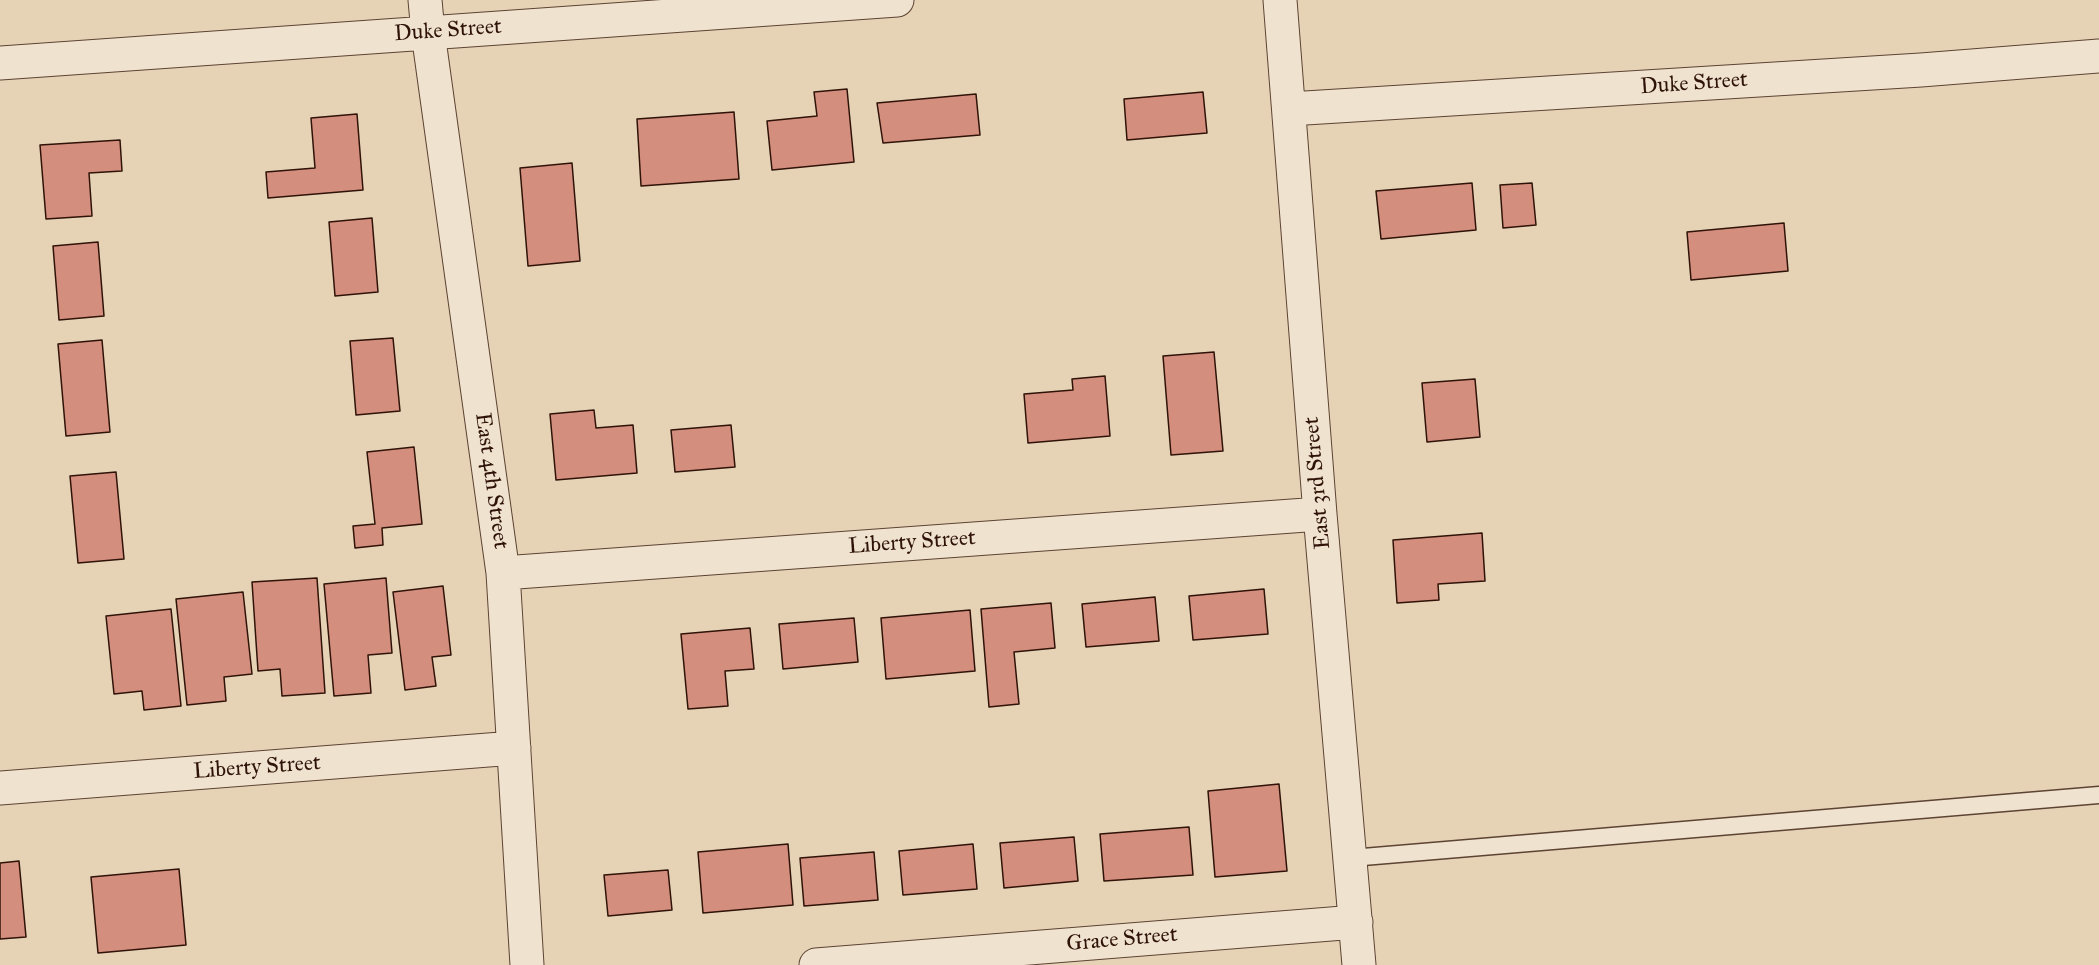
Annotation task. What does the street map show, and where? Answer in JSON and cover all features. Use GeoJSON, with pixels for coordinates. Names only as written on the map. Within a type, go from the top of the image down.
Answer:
{"type":"FeatureCollection","features":[{"type":"Feature","properties":{"kind":"street","name":"East 4th Street"},"geometry":{"type":"LineString","coordinates":[[425,0],[504,573],[527,965]]}},
{"type":"Feature","properties":{"kind":"street","name":"Duke Street"},"geometry":{"type":"LineString","coordinates":[[0,63],[428,33],[767,4],[897,0]]}},
{"type":"Feature","properties":{"kind":"street","name":"East 3rd Street"},"geometry":{"type":"LineString","coordinates":[[1280,0],[1320,514],[1359,965]]}},
{"type":"Feature","properties":{"kind":"street","name":"Duke Street"},"geometry":{"type":"LineString","coordinates":[[1289,109],[1921,70],[2099,56]]}},
{"type":"Feature","properties":{"kind":"street","name":"Liberty Street"},"geometry":{"type":"LineString","coordinates":[[504,573],[1320,514]]}},
{"type":"Feature","properties":{"kind":"street","name":"Liberty Street"},"geometry":{"type":"LineString","coordinates":[[0,788],[514,748]]}},
{"type":"Feature","properties":{"kind":"street","name":"Grace Street"},"geometry":{"type":"LineString","coordinates":[[816,965],[1356,922]]}},
{"type":"Feature","properties":{"kind":"lane"},"geometry":{"type":"LineString","coordinates":[[1351,858],[2099,795]]}},
{"type":"Feature","properties":{"kind":"building"},"geometry":{"type":"Polygon","coordinates":[[[847,89],[854,162],[772,170],[767,121],[817,116],[814,92],[847,89]]]}},
{"type":"Feature","properties":{"kind":"building"},"geometry":{"type":"Polygon","coordinates":[[[1203,92],[1207,133],[1127,140],[1124,99],[1203,92]]]}},
{"type":"Feature","properties":{"kind":"building"},"geometry":{"type":"Polygon","coordinates":[[[976,94],[980,135],[883,143],[877,103],[976,94]]]}},
{"type":"Feature","properties":{"kind":"building"},"geometry":{"type":"Polygon","coordinates":[[[734,112],[739,179],[641,186],[637,119],[734,112]]]}},
{"type":"Feature","properties":{"kind":"building"},"geometry":{"type":"Polygon","coordinates":[[[357,114],[363,190],[268,198],[266,172],[315,168],[311,118],[357,114]]]}},
{"type":"Feature","properties":{"kind":"building"},"geometry":{"type":"Polygon","coordinates":[[[120,140],[122,171],[89,173],[92,216],[46,219],[40,145],[120,140]]]}},
{"type":"Feature","properties":{"kind":"building"},"geometry":{"type":"Polygon","coordinates":[[[572,163],[580,261],[528,266],[520,168],[572,163]]]}},
{"type":"Feature","properties":{"kind":"building"},"geometry":{"type":"Polygon","coordinates":[[[1472,183],[1476,230],[1381,239],[1376,191],[1472,183]]]}},
{"type":"Feature","properties":{"kind":"building"},"geometry":{"type":"Polygon","coordinates":[[[1532,183],[1536,225],[1503,228],[1500,185],[1532,183]]]}},
{"type":"Feature","properties":{"kind":"building"},"geometry":{"type":"Polygon","coordinates":[[[372,218],[378,292],[335,296],[329,222],[372,218]]]}},
{"type":"Feature","properties":{"kind":"building"},"geometry":{"type":"Polygon","coordinates":[[[1784,223],[1788,271],[1691,280],[1687,232],[1784,223]]]}},
{"type":"Feature","properties":{"kind":"building"},"geometry":{"type":"Polygon","coordinates":[[[98,242],[104,316],[59,320],[53,246],[98,242]]]}},
{"type":"Feature","properties":{"kind":"building"},"geometry":{"type":"Polygon","coordinates":[[[393,338],[400,411],[356,415],[350,341],[393,338]]]}},
{"type":"Feature","properties":{"kind":"building"},"geometry":{"type":"Polygon","coordinates":[[[102,340],[110,432],[66,436],[58,344],[102,340]]]}},
{"type":"Feature","properties":{"kind":"building"},"geometry":{"type":"Polygon","coordinates":[[[1214,352],[1223,451],[1171,455],[1163,356],[1214,352]]]}},
{"type":"Feature","properties":{"kind":"building"},"geometry":{"type":"Polygon","coordinates":[[[1105,376],[1110,436],[1028,443],[1024,394],[1073,390],[1072,379],[1105,376]]]}},
{"type":"Feature","properties":{"kind":"building"},"geometry":{"type":"Polygon","coordinates":[[[1475,379],[1480,437],[1427,442],[1422,383],[1475,379]]]}},
{"type":"Feature","properties":{"kind":"building"},"geometry":{"type":"Polygon","coordinates":[[[594,410],[596,428],[633,425],[637,473],[556,480],[550,414],[594,410]]]}},
{"type":"Feature","properties":{"kind":"building"},"geometry":{"type":"Polygon","coordinates":[[[731,425],[735,467],[675,472],[671,430],[731,425]]]}},
{"type":"Feature","properties":{"kind":"building"},"geometry":{"type":"Polygon","coordinates":[[[414,447],[422,524],[382,528],[383,545],[355,548],[353,526],[375,524],[367,452],[414,447]]]}},
{"type":"Feature","properties":{"kind":"building"},"geometry":{"type":"Polygon","coordinates":[[[116,472],[124,559],[78,563],[70,476],[116,472]]]}},
{"type":"Feature","properties":{"kind":"building"},"geometry":{"type":"Polygon","coordinates":[[[1482,533],[1485,581],[1438,584],[1439,600],[1397,603],[1393,540],[1482,533]]]}},
{"type":"Feature","properties":{"kind":"building"},"geometry":{"type":"Polygon","coordinates":[[[317,578],[325,693],[282,696],[280,669],[258,671],[252,582],[317,578]]]}},
{"type":"Feature","properties":{"kind":"building"},"geometry":{"type":"Polygon","coordinates":[[[386,578],[392,653],[368,655],[371,693],[334,696],[324,584],[386,578]]]}},
{"type":"Feature","properties":{"kind":"building"},"geometry":{"type":"Polygon","coordinates":[[[443,586],[451,655],[432,657],[436,686],[405,690],[393,592],[443,586]]]}},
{"type":"Feature","properties":{"kind":"building"},"geometry":{"type":"Polygon","coordinates":[[[1264,589],[1268,634],[1193,640],[1189,596],[1264,589]]]}},
{"type":"Feature","properties":{"kind":"building"},"geometry":{"type":"Polygon","coordinates":[[[243,592],[252,674],[224,677],[226,701],[187,705],[176,599],[243,592]]]}},
{"type":"Feature","properties":{"kind":"building"},"geometry":{"type":"Polygon","coordinates":[[[1155,597],[1159,641],[1086,647],[1082,604],[1155,597]]]}},
{"type":"Feature","properties":{"kind":"building"},"geometry":{"type":"Polygon","coordinates":[[[1051,603],[1055,648],[1014,652],[1019,704],[989,707],[981,609],[1051,603]]]}},
{"type":"Feature","properties":{"kind":"building"},"geometry":{"type":"Polygon","coordinates":[[[171,609],[181,706],[144,710],[142,691],[114,694],[106,616],[171,609]]]}},
{"type":"Feature","properties":{"kind":"building"},"geometry":{"type":"Polygon","coordinates":[[[970,610],[975,671],[886,679],[881,618],[970,610]]]}},
{"type":"Feature","properties":{"kind":"building"},"geometry":{"type":"Polygon","coordinates":[[[854,618],[858,662],[783,669],[779,624],[854,618]]]}},
{"type":"Feature","properties":{"kind":"building"},"geometry":{"type":"Polygon","coordinates":[[[750,628],[754,669],[725,671],[728,706],[688,709],[681,634],[750,628]]]}},
{"type":"Feature","properties":{"kind":"building"},"geometry":{"type":"Polygon","coordinates":[[[1279,784],[1287,871],[1215,877],[1208,791],[1279,784]]]}},
{"type":"Feature","properties":{"kind":"building"},"geometry":{"type":"Polygon","coordinates":[[[1189,827],[1193,875],[1104,881],[1100,834],[1189,827]]]}},
{"type":"Feature","properties":{"kind":"building"},"geometry":{"type":"Polygon","coordinates":[[[1074,837],[1078,881],[1004,888],[1000,843],[1074,837]]]}},
{"type":"Feature","properties":{"kind":"building"},"geometry":{"type":"Polygon","coordinates":[[[788,844],[793,905],[703,913],[698,852],[788,844]]]}},
{"type":"Feature","properties":{"kind":"building"},"geometry":{"type":"Polygon","coordinates":[[[973,844],[977,889],[903,895],[899,851],[973,844]]]}},
{"type":"Feature","properties":{"kind":"building"},"geometry":{"type":"Polygon","coordinates":[[[874,852],[878,900],[804,906],[800,858],[874,852]]]}},
{"type":"Feature","properties":{"kind":"building"},"geometry":{"type":"Polygon","coordinates":[[[19,861],[26,937],[0,939],[0,863],[19,861]]]}},
{"type":"Feature","properties":{"kind":"building"},"geometry":{"type":"Polygon","coordinates":[[[179,869],[186,945],[98,953],[91,877],[179,869]]]}},
{"type":"Feature","properties":{"kind":"building"},"geometry":{"type":"Polygon","coordinates":[[[668,870],[672,910],[608,916],[604,875],[668,870]]]}}]}
